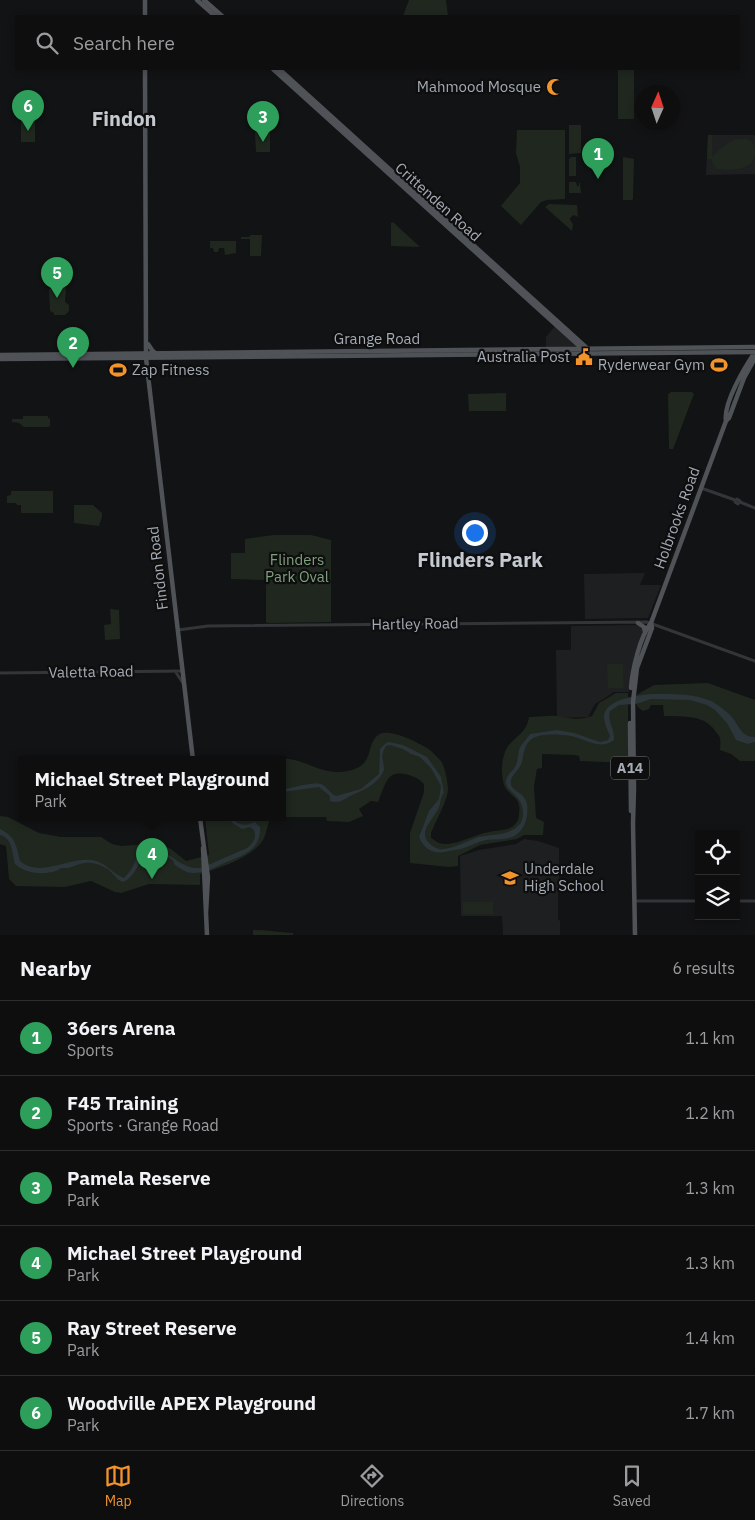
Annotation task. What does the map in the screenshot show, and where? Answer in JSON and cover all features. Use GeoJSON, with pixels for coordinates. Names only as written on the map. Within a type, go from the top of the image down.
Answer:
{"type":"FeatureCollection","features":[{"type":"Feature","properties":{"kind":"main road"},"geometry":{"type":"LineString","coordinates":[[145,0],[145,15]]}},
{"type":"Feature","properties":{"kind":"main road"},"geometry":{"type":"LineString","coordinates":[[197,0],[214,15]]}},
{"type":"Feature","properties":{"kind":"main road"},"geometry":{"type":"LineString","coordinates":[[204,0],[221,15]]}},
{"type":"Feature","properties":{"kind":"main road","name":"Findon Road"},"geometry":{"type":"LineString","coordinates":[[146,70],[148,365],[193,756]]}},
{"type":"Feature","properties":{"kind":"main road","name":"Crittenden Road"},"geometry":{"type":"LineString","coordinates":[[274,70],[587,351]]}},
{"type":"Feature","properties":{"kind":"main road","name":"Crittenden Road"},"geometry":{"type":"LineString","coordinates":[[280,70],[587,351]]}},
{"type":"Feature","properties":{"kind":"main road"},"geometry":{"type":"LineString","coordinates":[[147,344],[156,356],[148,365],[138,356],[147,344]]}},
{"type":"Feature","properties":{"kind":"main road"},"geometry":{"type":"LineString","coordinates":[[576,350],[578,344]]}},
{"type":"Feature","properties":{"kind":"main road","name":"Grange Road"},"geometry":{"type":"LineString","coordinates":[[0,357],[587,351],[755,347]]}},
{"type":"Feature","properties":{"kind":"main road","name":"Grange Road"},"geometry":{"type":"LineString","coordinates":[[156,356],[576,350],[755,352]]}},
{"type":"Feature","properties":{"kind":"main road"},"geometry":{"type":"LineString","coordinates":[[745,352],[748,357],[747,364]]}},
{"type":"Feature","properties":{"kind":"main road","name":"Holbrooks Road"},"geometry":{"type":"LineString","coordinates":[[726,421],[725,417],[729,401],[755,352]]}},
{"type":"Feature","properties":{"kind":"main road","name":"Holbrooks Road"},"geometry":{"type":"LineString","coordinates":[[635,935],[634,789],[631,714],[634,668],[726,421],[729,418],[744,378],[755,358]]}},
{"type":"Feature","properties":{"kind":"main road"},"geometry":{"type":"LineString","coordinates":[[638,622],[644,627],[646,634]]}},
{"type":"Feature","properties":{"kind":"main road","name":"Holbrooks Road"},"geometry":{"type":"LineString","coordinates":[[632,691],[637,668],[652,628],[651,623]]}},
{"type":"Feature","properties":{"kind":"main road"},"geometry":{"type":"LineString","coordinates":[[200,821],[206,877],[206,935]]}},
{"type":"Feature","properties":{"kind":"street"},"geometry":{"type":"LineString","coordinates":[[701,488],[735,500],[738,499],[740,502],[755,508]]}},
{"type":"Feature","properties":{"kind":"street","name":"Hartley Road"},"geometry":{"type":"LineString","coordinates":[[178,630],[208,626],[638,622],[651,623],[755,661]]}},
{"type":"Feature","properties":{"kind":"street"},"geometry":{"type":"LineString","coordinates":[[175,671],[184,686]]}},
{"type":"Feature","properties":{"kind":"street","name":"Valetta Road"},"geometry":{"type":"LineString","coordinates":[[0,673],[183,671]]}},
{"type":"Feature","properties":{"kind":"street"},"geometry":{"type":"LineString","coordinates":[[634,901],[695,901]]}},
{"type":"Feature","properties":{"kind":"street"},"geometry":{"type":"LineString","coordinates":[[740,901],[755,901]]}},
{"type":"Feature","properties":{"kind":"shaded area"},"geometry":{"type":"Polygon","coordinates":[[[708,135],[755,135],[755,174],[706,175],[708,135]]]}},
{"type":"Feature","properties":{"kind":"shaded area"},"geometry":{"type":"Polygon","coordinates":[[[555,326],[576,347],[546,348],[546,337],[555,326]]]}},
{"type":"Feature","properties":{"kind":"shaded area"},"geometry":{"type":"Polygon","coordinates":[[[645,573],[640,585],[661,585],[648,618],[585,619],[584,574],[645,573]]]}},
{"type":"Feature","properties":{"kind":"shaded area"},"geometry":{"type":"Polygon","coordinates":[[[571,626],[640,626],[643,630],[631,671],[629,692],[614,692],[595,704],[588,717],[557,718],[556,650],[571,650],[571,626]]]}},
{"type":"Feature","properties":{"kind":"shaded area"},"geometry":{"type":"Polygon","coordinates":[[[674,694],[704,698],[721,707],[746,735],[755,737],[755,742],[748,744],[736,740],[727,723],[715,710],[707,705],[690,700],[651,699],[636,704],[619,705],[610,711],[609,715],[614,740],[609,743],[600,744],[571,736],[554,734],[537,736],[528,743],[521,765],[511,781],[512,787],[523,797],[527,804],[526,820],[518,833],[509,838],[486,840],[461,849],[444,852],[435,852],[427,849],[419,837],[429,811],[439,799],[441,786],[431,768],[420,757],[403,749],[390,745],[386,746],[382,756],[384,770],[380,778],[369,787],[341,801],[330,801],[330,796],[319,787],[286,791],[286,789],[317,783],[323,785],[336,796],[361,789],[379,774],[380,749],[389,742],[403,745],[427,757],[441,777],[444,793],[425,834],[432,846],[443,849],[479,837],[509,832],[518,826],[522,820],[523,812],[520,801],[508,788],[506,781],[516,765],[520,748],[530,734],[557,730],[574,733],[600,742],[608,740],[610,736],[604,717],[606,711],[616,702],[639,695],[674,694]]]}},
{"type":"Feature","properties":{"kind":"shaded area"},"geometry":{"type":"Polygon","coordinates":[[[231,821],[242,824],[255,822],[260,827],[257,842],[248,852],[212,869],[196,873],[181,869],[166,856],[149,852],[131,876],[123,882],[107,869],[93,863],[83,863],[46,873],[24,870],[15,864],[10,843],[0,835],[0,829],[12,838],[20,861],[28,866],[45,868],[81,860],[90,860],[104,865],[124,878],[132,868],[139,853],[147,848],[159,849],[189,867],[201,868],[247,848],[254,840],[254,830],[250,827],[242,829],[231,821]]]}},
{"type":"Feature","properties":{"kind":"shaded area","name":"Underdale High School"},"geometry":{"type":"Polygon","coordinates":[[[524,839],[538,841],[559,848],[558,919],[560,921],[560,935],[503,935],[502,916],[461,916],[460,856],[479,850],[516,844],[524,839]]]}},
{"type":"Feature","properties":{"kind":"green space"},"geometry":{"type":"Polygon","coordinates":[[[409,0],[446,0],[448,15],[403,15],[409,0]]]}},
{"type":"Feature","properties":{"kind":"green space"},"geometry":{"type":"Polygon","coordinates":[[[618,70],[634,70],[634,118],[618,119],[618,70]]]}},
{"type":"Feature","properties":{"kind":"green space"},"geometry":{"type":"Polygon","coordinates":[[[21,120],[35,120],[35,142],[21,142],[21,120]]]}},
{"type":"Feature","properties":{"kind":"green space"},"geometry":{"type":"Polygon","coordinates":[[[569,125],[581,125],[581,153],[569,154],[569,125]]]}},
{"type":"Feature","properties":{"kind":"green space"},"geometry":{"type":"Polygon","coordinates":[[[270,130],[270,152],[256,152],[255,132],[270,130]]]}},
{"type":"Feature","properties":{"kind":"green space"},"geometry":{"type":"Polygon","coordinates":[[[517,130],[565,130],[565,199],[541,202],[521,225],[501,206],[520,183],[520,167],[516,153],[517,130]]]}},
{"type":"Feature","properties":{"kind":"green space"},"geometry":{"type":"Polygon","coordinates":[[[708,135],[712,135],[712,157],[725,145],[741,138],[753,143],[755,150],[754,159],[751,163],[741,168],[717,169],[712,159],[707,159],[708,135]]]}},
{"type":"Feature","properties":{"kind":"green space"},"geometry":{"type":"Polygon","coordinates":[[[576,157],[576,176],[569,176],[569,159],[576,157]]]}},
{"type":"Feature","properties":{"kind":"green space"},"geometry":{"type":"Polygon","coordinates":[[[623,157],[634,159],[632,200],[623,200],[623,157]]]}},
{"type":"Feature","properties":{"kind":"green space"},"geometry":{"type":"Polygon","coordinates":[[[569,182],[576,182],[577,186],[580,183],[581,193],[569,193],[569,182]]]}},
{"type":"Feature","properties":{"kind":"green space"},"geometry":{"type":"Polygon","coordinates":[[[549,204],[577,205],[578,217],[574,215],[570,218],[573,224],[572,231],[545,207],[549,204]]]}},
{"type":"Feature","properties":{"kind":"green space"},"geometry":{"type":"Polygon","coordinates":[[[393,222],[420,247],[391,246],[391,223],[393,222]]]}},
{"type":"Feature","properties":{"kind":"green space"},"geometry":{"type":"Polygon","coordinates":[[[250,235],[262,235],[261,256],[250,256],[250,239],[241,239],[241,237],[250,237],[250,235]]]}},
{"type":"Feature","properties":{"kind":"green space"},"geometry":{"type":"Polygon","coordinates":[[[210,241],[236,241],[236,253],[225,255],[224,248],[219,248],[218,252],[214,252],[213,248],[210,248],[210,241]]]}},
{"type":"Feature","properties":{"kind":"green space"},"geometry":{"type":"Polygon","coordinates":[[[64,286],[66,289],[65,302],[69,305],[69,311],[65,315],[54,315],[50,311],[49,290],[51,287],[64,286]]]}},
{"type":"Feature","properties":{"kind":"green space"},"geometry":{"type":"Polygon","coordinates":[[[671,392],[692,392],[694,394],[673,449],[669,449],[668,394],[671,392]]]}},
{"type":"Feature","properties":{"kind":"green space"},"geometry":{"type":"Polygon","coordinates":[[[506,393],[506,411],[469,411],[468,394],[506,393]]]}},
{"type":"Feature","properties":{"kind":"green space"},"geometry":{"type":"Polygon","coordinates":[[[23,416],[48,416],[50,426],[24,427],[19,423],[12,422],[12,419],[23,419],[23,416]]]}},
{"type":"Feature","properties":{"kind":"green space"},"geometry":{"type":"Polygon","coordinates":[[[11,491],[53,491],[53,513],[21,513],[21,505],[7,503],[7,496],[11,495],[11,491]]]}},
{"type":"Feature","properties":{"kind":"green space"},"geometry":{"type":"Polygon","coordinates":[[[74,505],[93,505],[102,513],[99,526],[74,523],[74,505]]]}},
{"type":"Feature","properties":{"kind":"green space","name":"Flinders Park Oval"},"geometry":{"type":"Polygon","coordinates":[[[273,535],[311,535],[331,540],[331,622],[268,623],[266,622],[266,580],[231,579],[231,553],[245,553],[245,539],[273,535]]]}},
{"type":"Feature","properties":{"kind":"green space"},"geometry":{"type":"Polygon","coordinates":[[[110,609],[119,610],[120,639],[105,640],[104,625],[111,624],[110,609]]]}},
{"type":"Feature","properties":{"kind":"green space"},"geometry":{"type":"Polygon","coordinates":[[[607,664],[623,664],[624,688],[608,688],[607,664]]]}},
{"type":"Feature","properties":{"kind":"green space"},"geometry":{"type":"Polygon","coordinates":[[[708,683],[755,700],[755,761],[740,761],[731,754],[720,750],[719,736],[713,728],[702,720],[690,717],[664,716],[663,705],[651,705],[649,709],[643,711],[636,703],[636,695],[654,685],[708,683]]]}},
{"type":"Feature","properties":{"kind":"green space"},"geometry":{"type":"Polygon","coordinates":[[[616,693],[628,693],[628,763],[580,761],[579,756],[575,755],[542,754],[542,768],[537,769],[534,786],[536,818],[544,822],[543,835],[524,835],[517,839],[480,845],[458,856],[458,866],[449,867],[410,863],[410,833],[424,792],[424,784],[417,778],[406,774],[396,774],[388,779],[378,802],[371,801],[359,809],[363,816],[349,822],[327,821],[326,817],[286,817],[286,759],[332,772],[348,771],[363,764],[374,739],[378,735],[388,733],[402,736],[422,745],[433,752],[441,761],[447,779],[448,790],[444,805],[431,833],[431,838],[441,843],[449,844],[484,833],[504,830],[517,822],[519,805],[504,786],[503,758],[506,749],[524,729],[529,717],[587,718],[592,716],[599,703],[616,693]]]}},
{"type":"Feature","properties":{"kind":"green space"},"geometry":{"type":"Polygon","coordinates":[[[0,816],[8,817],[39,833],[61,837],[101,837],[112,844],[121,846],[160,844],[171,849],[186,861],[209,855],[205,821],[270,821],[263,840],[258,846],[243,857],[200,874],[200,885],[149,884],[121,893],[91,881],[65,887],[16,886],[9,879],[6,846],[0,844],[0,816]]]}},
{"type":"Feature","properties":{"kind":"green space"},"geometry":{"type":"Polygon","coordinates":[[[463,902],[493,902],[493,914],[463,914],[463,902]]]}},
{"type":"Feature","properties":{"kind":"green space"},"geometry":{"type":"Polygon","coordinates":[[[253,930],[293,933],[293,935],[253,935],[253,930]]]}},
{"type":"Feature","properties":{"kind":"place","name":"Mahmood Mosque"},"geometry":{"type":"Point","coordinates":[555,87]}},
{"type":"Feature","properties":{"kind":"place","name":"Woodville APEX Playground"},"geometry":{"type":"Point","coordinates":[28,131]}},
{"type":"Feature","properties":{"kind":"place","name":"Pamela Reserve"},"geometry":{"type":"Point","coordinates":[263,142]}},
{"type":"Feature","properties":{"kind":"place","name":"36ers Arena"},"geometry":{"type":"Point","coordinates":[598,179]}},
{"type":"Feature","properties":{"kind":"place","name":"Ray Street Reserve"},"geometry":{"type":"Point","coordinates":[57,298]}},
{"type":"Feature","properties":{"kind":"place","name":"Australia Post"},"geometry":{"type":"Point","coordinates":[584,357]}},
{"type":"Feature","properties":{"kind":"place","name":"Ryderwear Gym"},"geometry":{"type":"Point","coordinates":[719,365]}},
{"type":"Feature","properties":{"kind":"place","name":"F45 Training"},"geometry":{"type":"Point","coordinates":[73,368]}},
{"type":"Feature","properties":{"kind":"place","name":"Zap Fitness"},"geometry":{"type":"Point","coordinates":[118,370]}},
{"type":"Feature","properties":{"kind":"place","name":"Underdale High School"},"geometry":{"type":"Point","coordinates":[510,878]}},
{"type":"Feature","properties":{"kind":"place","name":"Michael Street Playground"},"geometry":{"type":"Point","coordinates":[152,879]}},
{"type":"Feature","properties":{"kind":"district","name":"Findon"},"geometry":{"type":"Point","coordinates":[124,119]}},
{"type":"Feature","properties":{"kind":"district","name":"Flinders Park"},"geometry":{"type":"Point","coordinates":[480,560]}}]}
